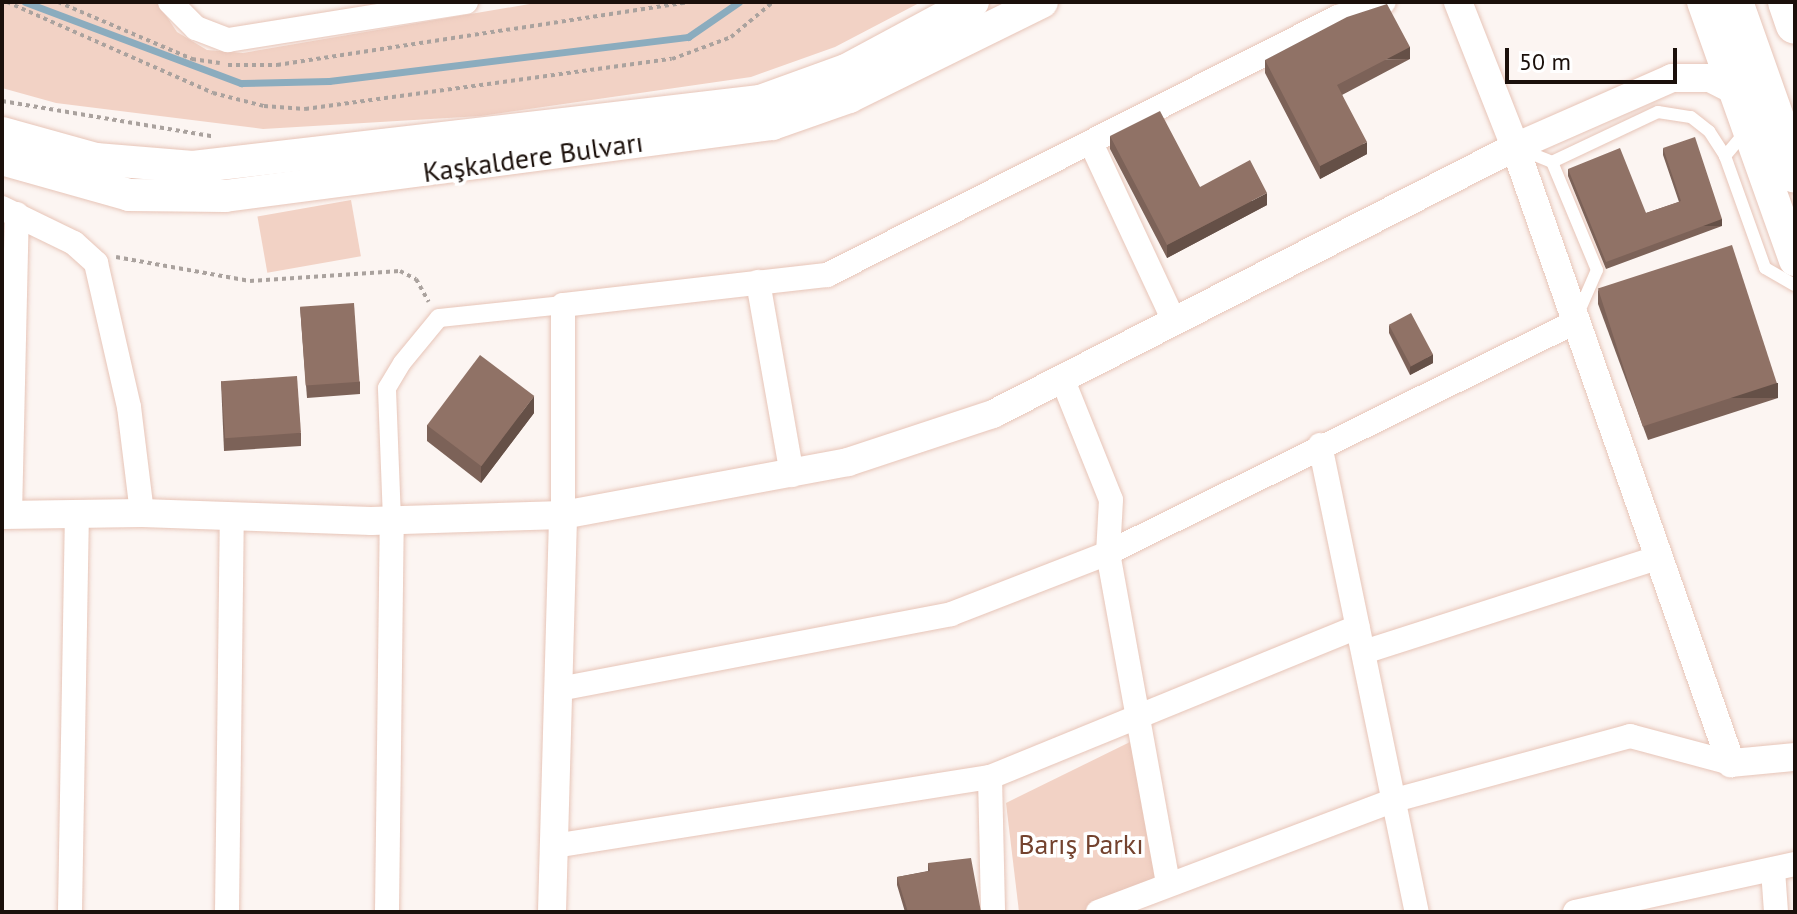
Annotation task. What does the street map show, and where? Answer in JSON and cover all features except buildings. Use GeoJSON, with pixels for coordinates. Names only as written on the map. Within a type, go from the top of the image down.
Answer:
{"type":"FeatureCollection","features":[{"type":"Feature","properties":{"kind":"highway"},"geometry":{"type":"LineString","coordinates":[[1734,2],[1795,174]]}},
{"type":"Feature","properties":{"kind":"highway"},"geometry":{"type":"LineString","coordinates":[[1787,2],[1795,25]]}},
{"type":"Feature","properties":{"kind":"main road","name":"Kaşkaldere Bulvarı"},"geometry":{"type":"LineString","coordinates":[[2,133],[96,159],[193,167],[760,101],[846,70],[973,2]]}},
{"type":"Feature","properties":{"kind":"main road","name":"Kaşkaldere Bulvarı"},"geometry":{"type":"LineString","coordinates":[[2,159],[129,195],[195,197],[756,126],[849,97],[1042,2]]}},
{"type":"Feature","properties":{"kind":"main road"},"geometry":{"type":"LineString","coordinates":[[1703,2],[1795,260]]}},
{"type":"Feature","properties":{"kind":"street"},"geometry":{"type":"LineString","coordinates":[[170,2],[196,28],[228,40],[466,2]]}},
{"type":"Feature","properties":{"kind":"street"},"geometry":{"type":"LineString","coordinates":[[387,912],[392,520],[387,388],[439,318],[827,275],[1338,17],[1384,2]]}},
{"type":"Feature","properties":{"kind":"street"},"geometry":{"type":"LineString","coordinates":[[1458,2],[1515,147],[1656,558],[1731,763]]}},
{"type":"Feature","properties":{"kind":"street"},"geometry":{"type":"LineString","coordinates":[[142,513],[138,464],[105,283],[88,252],[10,211],[6,515],[142,513],[232,518],[392,520],[563,515],[792,475],[993,414],[1515,147],[1672,78],[1710,78],[1734,90]]}},
{"type":"Feature","properties":{"kind":"street"},"geometry":{"type":"LineString","coordinates":[[1091,143],[1174,321]]}},
{"type":"Feature","properties":{"kind":"street"},"geometry":{"type":"LineString","coordinates":[[758,282],[792,475]]}},
{"type":"Feature","properties":{"kind":"street"},"geometry":{"type":"LineString","coordinates":[[552,912],[563,515],[563,305]]}},
{"type":"Feature","properties":{"kind":"street"},"geometry":{"type":"LineString","coordinates":[[559,689],[951,614],[1108,553],[1320,445],[1575,322]]}},
{"type":"Feature","properties":{"kind":"street"},"geometry":{"type":"LineString","coordinates":[[1062,378],[1111,500],[1108,553],[1134,717],[1168,884]]}},
{"type":"Feature","properties":{"kind":"street"},"geometry":{"type":"LineString","coordinates":[[1320,445],[1417,912]]}},
{"type":"Feature","properties":{"kind":"street"},"geometry":{"type":"LineString","coordinates":[[70,912],[77,515]]}},
{"type":"Feature","properties":{"kind":"street"},"geometry":{"type":"LineString","coordinates":[[227,912],[232,518]]}},
{"type":"Feature","properties":{"kind":"street"},"geometry":{"type":"LineString","coordinates":[[1364,652],[1656,558]]}},
{"type":"Feature","properties":{"kind":"street"},"geometry":{"type":"LineString","coordinates":[[554,846],[990,777],[1358,627]]}},
{"type":"Feature","properties":{"kind":"street"},"geometry":{"type":"LineString","coordinates":[[1098,912],[1395,800],[1630,736],[1731,763],[1795,757]]}},
{"type":"Feature","properties":{"kind":"street"},"geometry":{"type":"LineString","coordinates":[[990,777],[993,912]]}},
{"type":"Feature","properties":{"kind":"street"},"geometry":{"type":"LineString","coordinates":[[1575,912],[1784,867],[1776,912]]}},
{"type":"Feature","properties":{"kind":"lane"},"geometry":{"type":"LineString","coordinates":[[1552,162],[1658,112],[1691,117],[1709,131],[1725,156],[1765,268],[1795,285]]}},
{"type":"Feature","properties":{"kind":"lane"},"geometry":{"type":"LineString","coordinates":[[1725,156],[1748,129]]}},
{"type":"Feature","properties":{"kind":"lane"},"geometry":{"type":"LineString","coordinates":[[1515,147],[1552,162],[1597,270],[1575,322]]}},
{"type":"Feature","properties":{"kind":"path"},"geometry":{"type":"LineString","coordinates":[[7,2],[213,93],[264,106],[305,109],[685,56],[731,37],[773,2]]}},
{"type":"Feature","properties":{"kind":"path"},"geometry":{"type":"LineString","coordinates":[[88,252],[250,281],[400,271],[416,279],[439,318]]}},
{"type":"Feature","properties":{"kind":"green space"},"geometry":{"type":"Polygon","coordinates":[[[2,2],[157,2],[177,32],[207,50],[243,53],[541,2],[921,2],[835,47],[751,77],[481,116],[263,129],[56,103],[2,88],[2,2]]]}},
{"type":"Feature","properties":{"kind":"green space"},"geometry":{"type":"Polygon","coordinates":[[[351,200],[361,256],[267,273],[257,216],[351,200]]]}},
{"type":"Feature","properties":{"kind":"green space","name":"Barış Parkı"},"geometry":{"type":"Polygon","coordinates":[[[1132,741],[1159,888],[1098,912],[1019,912],[1006,803],[1132,741]]]}},
{"type":"Feature","properties":{"kind":"waterway"},"geometry":{"type":"LineString","coordinates":[[25,2],[241,83],[329,81],[688,37],[739,2]]}}]}
